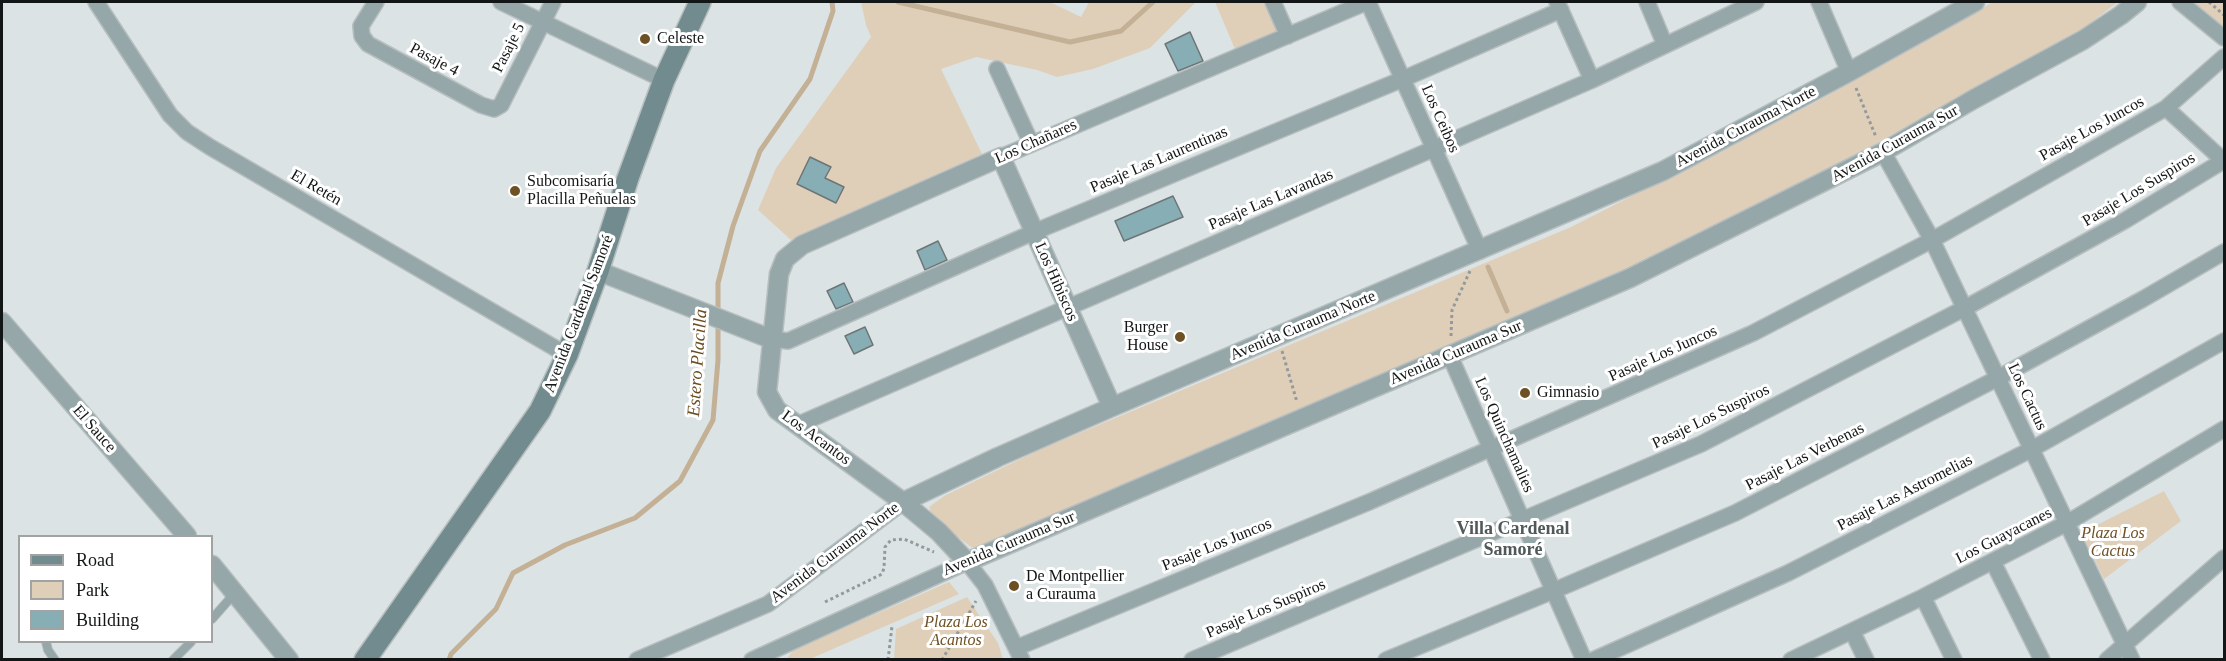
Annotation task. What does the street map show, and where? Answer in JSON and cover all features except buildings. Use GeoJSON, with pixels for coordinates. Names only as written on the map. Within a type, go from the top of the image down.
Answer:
{"type":"FeatureCollection","features":[{"type":"Feature","properties":{"kind":"main road","name":"Avenida Cardenal Samoré"},"geometry":{"type":"LineString","coordinates":[[365,660],[540,411],[567,355],[664,80],[699,2]]}},
{"type":"Feature","properties":{"kind":"street","name":"El Retén"},"geometry":{"type":"LineString","coordinates":[[96,2],[170,114],[187,132],[567,355]]}},
{"type":"Feature","properties":{"kind":"street","name":"Pasaje 4"},"geometry":{"type":"LineString","coordinates":[[376,2],[361,26],[362,36],[368,44],[481,105],[494,109]]}},
{"type":"Feature","properties":{"kind":"street"},"geometry":{"type":"LineString","coordinates":[[501,2],[664,80]]}},
{"type":"Feature","properties":{"kind":"street","name":"Pasaje 5"},"geometry":{"type":"LineString","coordinates":[[494,109],[501,105],[552,2]]}},
{"type":"Feature","properties":{"kind":"street"},"geometry":{"type":"LineString","coordinates":[[1273,2],[1288,36]]}},
{"type":"Feature","properties":{"kind":"street","name":"Los Chañares"},"geometry":{"type":"LineString","coordinates":[[771,339],[779,274],[785,258],[802,245],[1031,143],[1367,2]]}},
{"type":"Feature","properties":{"kind":"street","name":"Los Ceibos"},"geometry":{"type":"LineString","coordinates":[[1367,2],[1480,251]]}},
{"type":"Feature","properties":{"kind":"street"},"geometry":{"type":"LineString","coordinates":[[1647,2],[1665,45]]}},
{"type":"Feature","properties":{"kind":"street","name":"Pasaje Las Lavandas"},"geometry":{"type":"LineString","coordinates":[[797,425],[1592,80],[1665,45],[1732,7],[1756,2]]}},
{"type":"Feature","properties":{"kind":"street"},"geometry":{"type":"LineString","coordinates":[[1819,2],[1849,72]]}},
{"type":"Feature","properties":{"kind":"street","name":"Avenida Curauma Norte"},"geometry":{"type":"LineString","coordinates":[[637,660],[768,604],[903,502],[1112,407],[1663,171],[1975,2]]}},
{"type":"Feature","properties":{"kind":"street","name":"Avenida Curauma Sur"},"geometry":{"type":"LineString","coordinates":[[752,660],[967,562],[1630,278],[1883,152],[2083,40],[2138,2]]}},
{"type":"Feature","properties":{"kind":"street"},"geometry":{"type":"LineString","coordinates":[[2180,2],[2224,38]]}},
{"type":"Feature","properties":{"kind":"street"},"geometry":{"type":"LineString","coordinates":[[1559,6],[1592,80]]}},
{"type":"Feature","properties":{"kind":"street","name":"Pasaje Las Laurentinas"},"geometry":{"type":"LineString","coordinates":[[771,339],[788,341],[1034,232],[1403,79],[1559,6]]}},
{"type":"Feature","properties":{"kind":"street","name":"Pasaje Los Juncos"},"geometry":{"type":"LineString","coordinates":[[1019,654],[1753,333],[1932,240],[2166,108],[2224,57]]}},
{"type":"Feature","properties":{"kind":"street"},"geometry":{"type":"LineString","coordinates":[[998,69],[1031,143]]}},
{"type":"Feature","properties":{"kind":"street"},"geometry":{"type":"LineString","coordinates":[[2166,108],[2224,161]]}},
{"type":"Feature","properties":{"kind":"street","name":"Los Cactus"},"geometry":{"type":"LineString","coordinates":[[1883,152],[1932,240],[2132,660]]}},
{"type":"Feature","properties":{"kind":"street","name":"Los Hibiscos"},"geometry":{"type":"LineString","coordinates":[[1001,157],[1112,407]]}},
{"type":"Feature","properties":{"kind":"street","name":"Pasaje Los Suspiros"},"geometry":{"type":"LineString","coordinates":[[1192,660],[1701,444],[1965,308],[2124,221],[2224,161]]}},
{"type":"Feature","properties":{"kind":"street","name":"Pasaje Las Verbenas"},"geometry":{"type":"LineString","coordinates":[[1386,660],[1735,513],[1998,378],[2224,252]]}},
{"type":"Feature","properties":{"kind":"street"},"geometry":{"type":"LineString","coordinates":[[598,271],[771,339]]}},
{"type":"Feature","properties":{"kind":"street","name":"El Sauce"},"geometry":{"type":"LineString","coordinates":[[2,322],[185,535]]}},
{"type":"Feature","properties":{"kind":"street","name":"Los Acantos"},"geometry":{"type":"LineString","coordinates":[[771,339],[767,392],[777,410],[903,502],[946,539],[985,585],[1019,654]]}},
{"type":"Feature","properties":{"kind":"street","name":"Pasaje Las Astromelias"},"geometry":{"type":"LineString","coordinates":[[1593,660],[1788,573],[2032,449],[2224,341]]}},
{"type":"Feature","properties":{"kind":"street","name":"Los Quinchamalies"},"geometry":{"type":"LineString","coordinates":[[1450,356],[1584,660]]}},
{"type":"Feature","properties":{"kind":"street","name":"Los Guayacanes"},"geometry":{"type":"LineString","coordinates":[[1791,660],[1923,597],[2067,523],[2224,429]]}},
{"type":"Feature","properties":{"kind":"street"},"geometry":{"type":"LineString","coordinates":[[2107,660],[2224,558]]}},
{"type":"Feature","properties":{"kind":"street"},"geometry":{"type":"LineString","coordinates":[[1993,562],[2042,660]]}},
{"type":"Feature","properties":{"kind":"street"},"geometry":{"type":"LineString","coordinates":[[213,566],[289,660]]}},
{"type":"Feature","properties":{"kind":"street"},"geometry":{"type":"LineString","coordinates":[[1923,597],[1954,660]]}},
{"type":"Feature","properties":{"kind":"street"},"geometry":{"type":"LineString","coordinates":[[1852,631],[1866,660]]}},
{"type":"Feature","properties":{"kind":"lane"},"geometry":{"type":"LineString","coordinates":[[213,618],[236,592]]}},
{"type":"Feature","properties":{"kind":"lane"},"geometry":{"type":"LineString","coordinates":[[46,643],[55,660]]}},
{"type":"Feature","properties":{"kind":"lane"},"geometry":{"type":"LineString","coordinates":[[173,660],[191,643]]}},
{"type":"Feature","properties":{"kind":"path"},"geometry":{"type":"LineString","coordinates":[[2209,2],[2224,15]]}},
{"type":"Feature","properties":{"kind":"path"},"geometry":{"type":"LineString","coordinates":[[1849,72],[1883,152]]}},
{"type":"Feature","properties":{"kind":"path"},"geometry":{"type":"LineString","coordinates":[[1450,356],[1452,310],[1480,251]]}},
{"type":"Feature","properties":{"kind":"path"},"geometry":{"type":"LineString","coordinates":[[1277,337],[1302,418]]}},
{"type":"Feature","properties":{"kind":"path"},"geometry":{"type":"LineString","coordinates":[[825,602],[882,574],[885,547],[892,539],[904,539],[935,552]]}},
{"type":"Feature","properties":{"kind":"path"},"geometry":{"type":"LineString","coordinates":[[942,660],[985,585]]}},
{"type":"Feature","properties":{"kind":"path"},"geometry":{"type":"LineString","coordinates":[[888,660],[892,626]]}},
{"type":"Feature","properties":{"kind":"green space"},"geometry":{"type":"Polygon","coordinates":[[[861,2],[1050,2],[1081,17],[1089,2],[1196,2],[1150,48],[1093,69],[1057,77],[1037,70],[976,57],[941,69],[982,154],[791,240],[758,210],[776,168],[871,37],[861,2]]]}},
{"type":"Feature","properties":{"kind":"green space"},"geometry":{"type":"Polygon","coordinates":[[[1215,2],[1268,2],[1282,35],[1237,54],[1215,2]]]}},
{"type":"Feature","properties":{"kind":"green space"},"geometry":{"type":"Polygon","coordinates":[[[1993,2],[2118,2],[2085,27],[1823,173],[1610,277],[976,548],[971,547],[933,518],[929,507],[944,496],[1039,450],[1571,227],[1814,103],[1993,2]]]}},
{"type":"Feature","properties":{"kind":"green space"},"geometry":{"type":"Polygon","coordinates":[[[2192,2],[2224,2],[2224,27],[2192,2]]]}},
{"type":"Feature","properties":{"kind":"green space","name":"Plaza Los Cactus"},"geometry":{"type":"Polygon","coordinates":[[[2164,491],[2181,521],[2104,579],[2083,536],[2085,531],[2164,491]]]}},
{"type":"Feature","properties":{"kind":"green space"},"geometry":{"type":"Polygon","coordinates":[[[949,582],[959,594],[810,659],[787,659],[793,650],[949,582]]]}},
{"type":"Feature","properties":{"kind":"green space","name":"Plaza Los Acantos"},"geometry":{"type":"Polygon","coordinates":[[[967,597],[998,643],[1003,659],[894,659],[896,629],[967,597]]]}},
{"type":"Feature","properties":{"kind":"waterway","name":"Estero Placilla"},"geometry":{"type":"LineString","coordinates":[[718,313],[718,283],[733,226],[760,151],[810,79],[833,11],[832,2]]}},
{"type":"Feature","properties":{"kind":"waterway"},"geometry":{"type":"LineString","coordinates":[[898,2],[1070,42],[1121,31],[1153,2]]}},
{"type":"Feature","properties":{"kind":"waterway"},"geometry":{"type":"LineString","coordinates":[[1488,267],[1507,311]]}},
{"type":"Feature","properties":{"kind":"waterway","name":"Estero Placilla"},"geometry":{"type":"LineString","coordinates":[[449,660],[451,654],[496,609],[513,573],[565,545],[635,518],[680,481],[713,420],[718,360],[718,322]]}},
{"type":"Feature","properties":{"kind":"place","name":"Celeste"},"geometry":{"type":"Point","coordinates":[645,39]}},
{"type":"Feature","properties":{"kind":"place","name":"Subcomisaría Placilla Peñuelas"},"geometry":{"type":"Point","coordinates":[515,191]}},
{"type":"Feature","properties":{"kind":"place","name":"Burger House"},"geometry":{"type":"Point","coordinates":[1180,337]}},
{"type":"Feature","properties":{"kind":"place","name":"Gimnasio"},"geometry":{"type":"Point","coordinates":[1525,393]}},
{"type":"Feature","properties":{"kind":"place","name":"De Montpellier a Curauma"},"geometry":{"type":"Point","coordinates":[1014,586]}},
{"type":"Feature","properties":{"kind":"district","name":"Villa Cardenal Samoré"},"geometry":{"type":"Point","coordinates":[1513,539]}}]}
